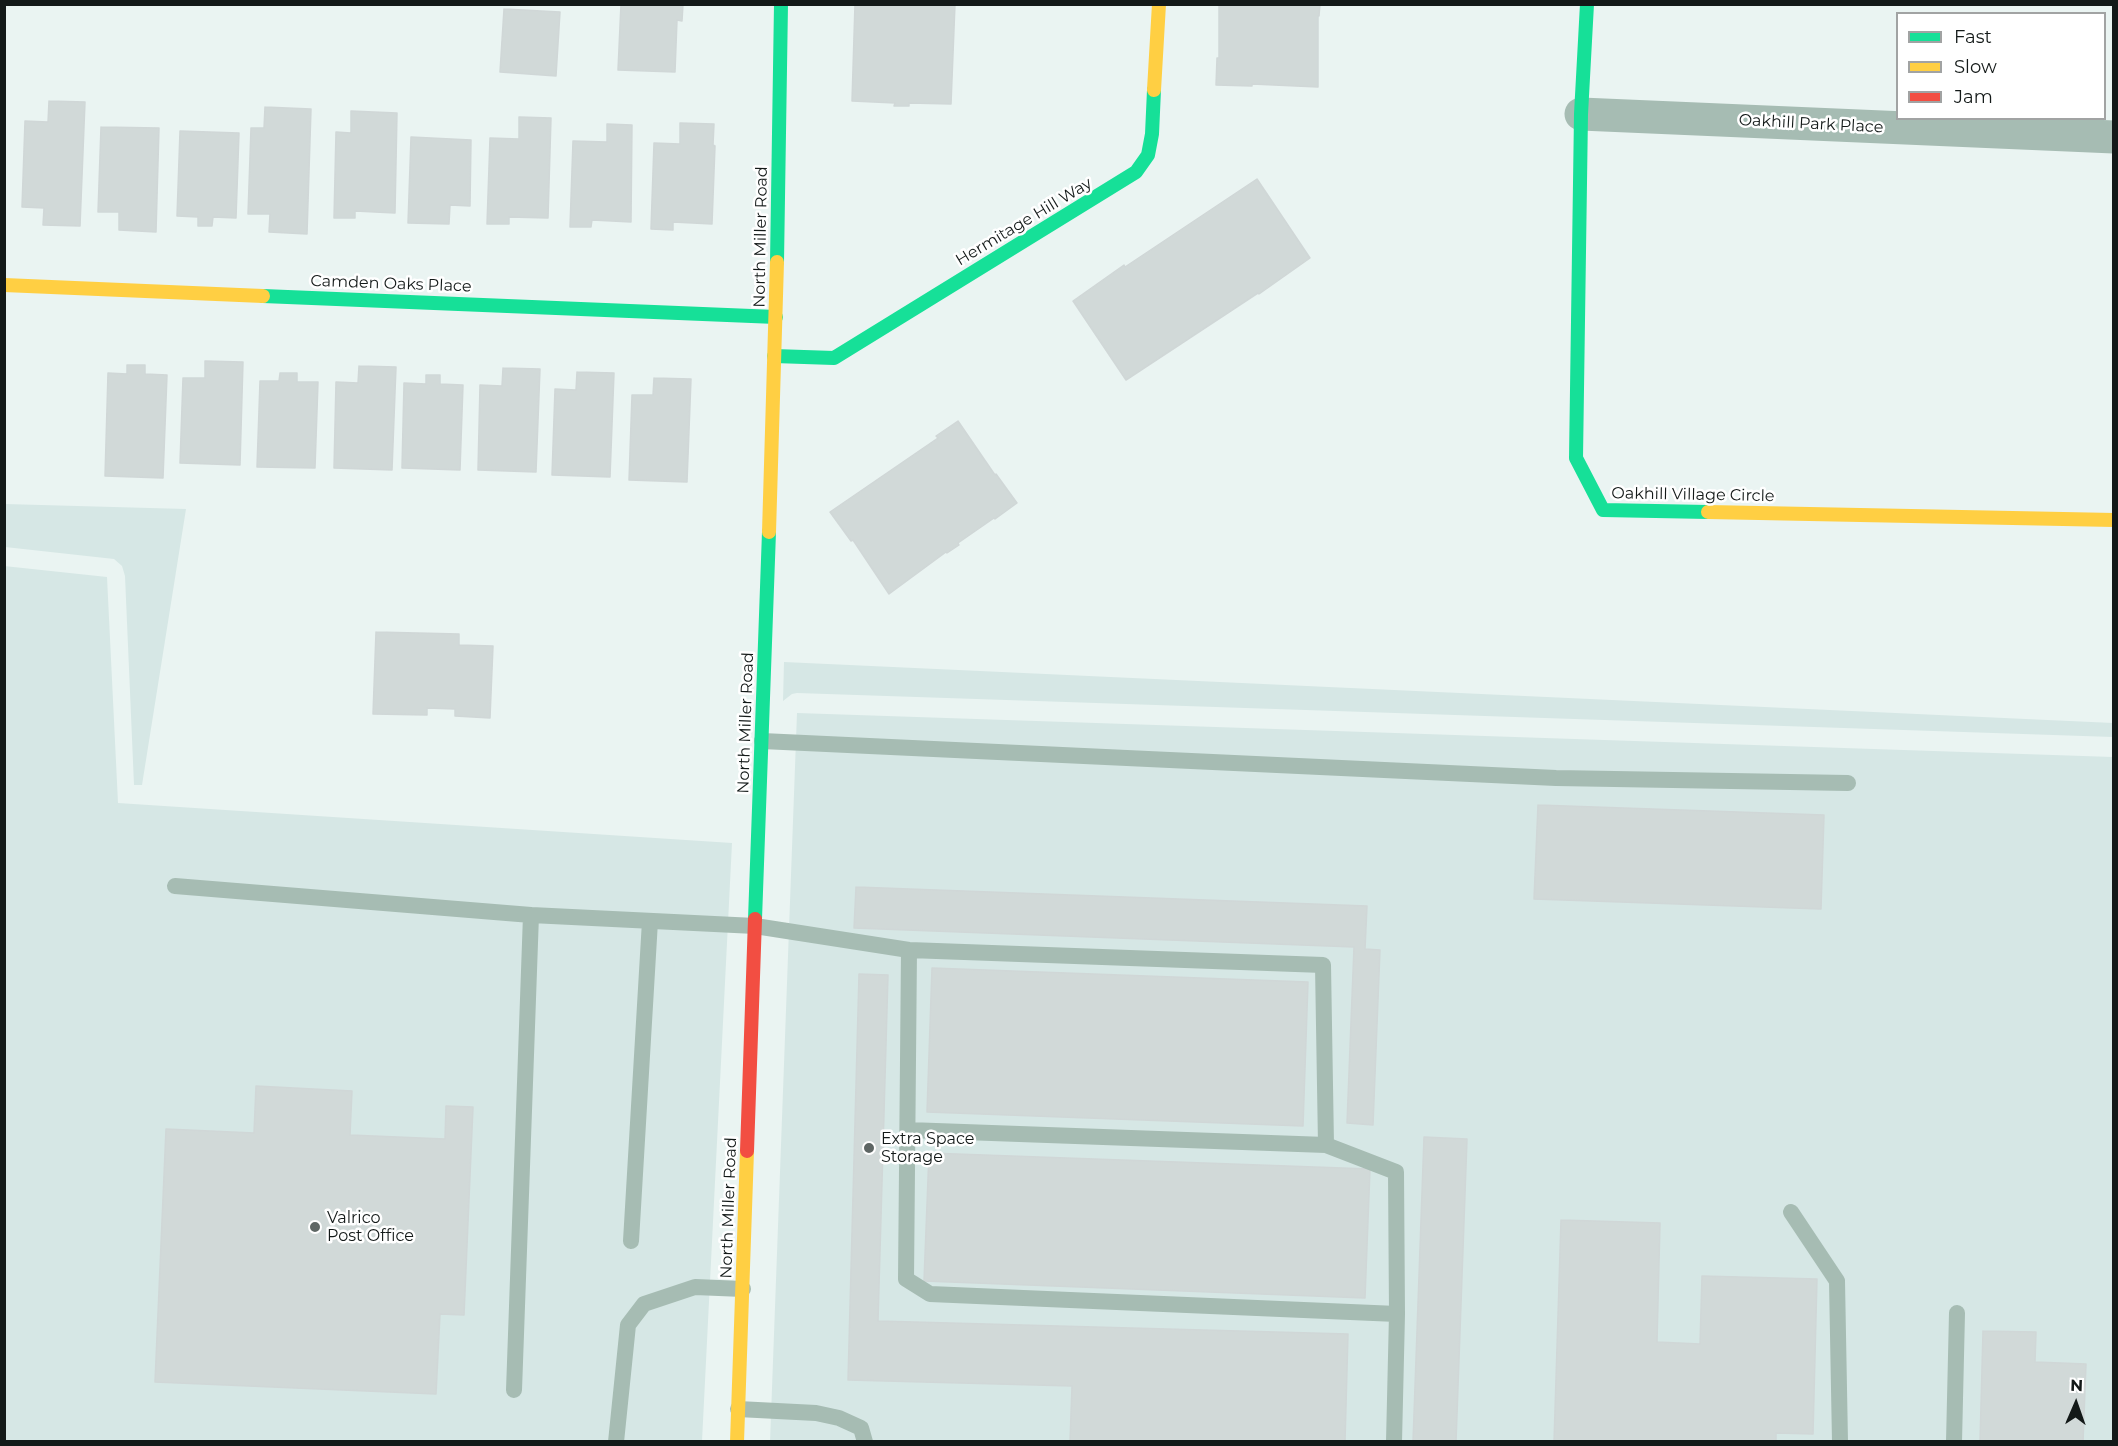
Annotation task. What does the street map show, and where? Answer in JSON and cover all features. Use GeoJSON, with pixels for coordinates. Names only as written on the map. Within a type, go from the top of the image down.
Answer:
{"type":"FeatureCollection","features":[{"type":"Feature","properties":{"kind":"street","name":"North Miller Road"},"geometry":{"type":"LineString","coordinates":[[737,1442],[776,317],[781,4]]}},
{"type":"Feature","properties":{"kind":"street","name":"Hermitage Hill Way"},"geometry":{"type":"LineString","coordinates":[[774,356],[834,358],[1136,172],[1148,155],[1152,134],[1159,4]]}},
{"type":"Feature","properties":{"kind":"street","name":"Oakhill Village Circle"},"geometry":{"type":"LineString","coordinates":[[1587,4],[1581,114],[1576,458],[1603,510],[2114,520]]}},
{"type":"Feature","properties":{"kind":"street","name":"Oakhill Park Place"},"geometry":{"type":"LineString","coordinates":[[1581,114],[2114,137]]}},
{"type":"Feature","properties":{"kind":"street","name":"Camden Oaks Place"},"geometry":{"type":"LineString","coordinates":[[4,285],[776,317]]}},
{"type":"Feature","properties":{"kind":"lane"},"geometry":{"type":"LineString","coordinates":[[762,741],[1545,778],[1848,783]]}},
{"type":"Feature","properties":{"kind":"lane"},"geometry":{"type":"LineString","coordinates":[[175,886],[531,915],[755,926],[909,950],[1323,964],[1326,1145]]}},
{"type":"Feature","properties":{"kind":"lane"},"geometry":{"type":"LineString","coordinates":[[514,1390],[531,915]]}},
{"type":"Feature","properties":{"kind":"lane"},"geometry":{"type":"LineString","coordinates":[[631,1241],[650,921]]}},
{"type":"Feature","properties":{"kind":"lane"},"geometry":{"type":"LineString","coordinates":[[909,950],[906,1279],[930,1294],[1397,1314]]}},
{"type":"Feature","properties":{"kind":"lane"},"geometry":{"type":"LineString","coordinates":[[908,1130],[1326,1145],[1396,1172],[1397,1314],[1394,1442]]}},
{"type":"Feature","properties":{"kind":"lane"},"geometry":{"type":"LineString","coordinates":[[1791,1212],[1837,1281],[1840,1442]]}},
{"type":"Feature","properties":{"kind":"lane"},"geometry":{"type":"LineString","coordinates":[[616,1442],[628,1324],[644,1304],[695,1287],[743,1289]]}},
{"type":"Feature","properties":{"kind":"lane"},"geometry":{"type":"LineString","coordinates":[[1954,1442],[1957,1313]]}},
{"type":"Feature","properties":{"kind":"lane"},"geometry":{"type":"LineString","coordinates":[[738,1409],[816,1413],[839,1418],[861,1428],[865,1442]]}},
{"type":"Feature","properties":{"kind":"shaded area"},"geometry":{"type":"Polygon","coordinates":[[[5,504],[186,509],[142,785],[134,785],[125,576],[122,566],[114,559],[5,547],[5,504]]]}},
{"type":"Feature","properties":{"kind":"shaded area"},"geometry":{"type":"Polygon","coordinates":[[[4,566],[107,577],[118,803],[732,843],[702,1441],[5,1441],[4,566]]]}},
{"type":"Feature","properties":{"kind":"shaded area"},"geometry":{"type":"Polygon","coordinates":[[[784,662],[2113,723],[2113,737],[797,693],[783,701],[784,662]]]}},
{"type":"Feature","properties":{"kind":"shaded area"},"geometry":{"type":"Polygon","coordinates":[[[797,713],[2113,757],[2113,1441],[770,1442],[797,713]]]}},
{"type":"Feature","properties":{"kind":"building"},"geometry":{"type":"Polygon","coordinates":[[[621,4],[683,4],[682,21],[677,20],[675,72],[618,70],[621,4]]]}},
{"type":"Feature","properties":{"kind":"building"},"geometry":{"type":"Polygon","coordinates":[[[855,4],[955,4],[951,104],[909,103],[909,106],[894,106],[895,103],[852,101],[855,4]]]}},
{"type":"Feature","properties":{"kind":"building"},"geometry":{"type":"Polygon","coordinates":[[[1219,4],[1320,4],[1318,87],[1216,85],[1217,58],[1219,58],[1219,4]]]}},
{"type":"Feature","properties":{"kind":"building"},"geometry":{"type":"Polygon","coordinates":[[[504,9],[560,12],[556,76],[500,72],[504,9]]]}},
{"type":"Feature","properties":{"kind":"building"},"geometry":{"type":"Polygon","coordinates":[[[49,101],[85,102],[80,226],[43,225],[44,208],[22,207],[25,121],[48,122],[49,101]]]}},
{"type":"Feature","properties":{"kind":"building"},"geometry":{"type":"Polygon","coordinates":[[[265,107],[311,109],[307,234],[269,232],[270,214],[248,214],[251,128],[264,128],[265,107]]]}},
{"type":"Feature","properties":{"kind":"building"},"geometry":{"type":"Polygon","coordinates":[[[351,111],[397,113],[395,213],[355,211],[355,218],[334,218],[336,132],[351,133],[351,111]]]}},
{"type":"Feature","properties":{"kind":"building"},"geometry":{"type":"Polygon","coordinates":[[[519,117],[551,118],[548,218],[509,217],[509,224],[487,224],[490,138],[519,139],[519,117]]]}},
{"type":"Feature","properties":{"kind":"building"},"geometry":{"type":"Polygon","coordinates":[[[680,123],[714,124],[712,224],[673,222],[673,230],[651,229],[654,143],[680,144],[680,123]]]}},
{"type":"Feature","properties":{"kind":"building"},"geometry":{"type":"Polygon","coordinates":[[[607,124],[632,125],[631,222],[592,220],[591,227],[570,227],[573,141],[607,142],[607,124]]]}},
{"type":"Feature","properties":{"kind":"building"},"geometry":{"type":"Polygon","coordinates":[[[101,127],[159,128],[156,232],[119,230],[119,212],[98,212],[101,127]]]}},
{"type":"Feature","properties":{"kind":"building"},"geometry":{"type":"Polygon","coordinates":[[[180,131],[239,133],[236,218],[213,217],[212,226],[198,226],[198,217],[177,216],[180,131]]]}},
{"type":"Feature","properties":{"kind":"building"},"geometry":{"type":"Polygon","coordinates":[[[411,137],[471,140],[470,206],[450,205],[449,224],[408,223],[411,137]]]}},
{"type":"Feature","properties":{"kind":"building"},"geometry":{"type":"Polygon","coordinates":[[[1257,179],[1310,258],[1259,294],[1126,380],[1073,301],[1124,265],[1125,267],[1257,179]]]}},
{"type":"Feature","properties":{"kind":"building"},"geometry":{"type":"Polygon","coordinates":[[[205,361],[243,362],[240,465],[180,463],[183,378],[205,378],[205,361]]]}},
{"type":"Feature","properties":{"kind":"building"},"geometry":{"type":"Polygon","coordinates":[[[127,365],[145,365],[145,374],[167,375],[163,478],[105,476],[108,373],[127,374],[127,365]]]}},
{"type":"Feature","properties":{"kind":"building"},"geometry":{"type":"Polygon","coordinates":[[[359,366],[396,367],[392,470],[334,468],[336,382],[358,383],[359,366]]]}},
{"type":"Feature","properties":{"kind":"building"},"geometry":{"type":"Polygon","coordinates":[[[503,368],[540,369],[536,472],[478,470],[480,385],[502,386],[503,368]]]}},
{"type":"Feature","properties":{"kind":"building"},"geometry":{"type":"Polygon","coordinates":[[[577,372],[614,373],[610,477],[552,475],[555,389],[576,390],[577,372]]]}},
{"type":"Feature","properties":{"kind":"building"},"geometry":{"type":"Polygon","coordinates":[[[280,373],[297,373],[297,382],[318,382],[315,468],[257,467],[260,381],[279,381],[280,373]]]}},
{"type":"Feature","properties":{"kind":"building"},"geometry":{"type":"Polygon","coordinates":[[[426,375],[440,375],[440,384],[463,385],[460,470],[402,468],[404,383],[426,384],[426,375]]]}},
{"type":"Feature","properties":{"kind":"building"},"geometry":{"type":"Polygon","coordinates":[[[654,378],[691,379],[687,482],[629,480],[632,395],[653,395],[654,378]]]}},
{"type":"Feature","properties":{"kind":"building"},"geometry":{"type":"Polygon","coordinates":[[[958,421],[1017,503],[889,594],[853,540],[851,541],[830,512],[938,438],[936,436],[958,421]]]}},
{"type":"Feature","properties":{"kind":"building"},"geometry":{"type":"Polygon","coordinates":[[[376,632],[459,634],[459,645],[493,646],[490,718],[455,716],[455,709],[427,708],[427,715],[373,714],[376,632]]]}},
{"type":"Feature","properties":{"kind":"building"},"geometry":{"type":"Polygon","coordinates":[[[1538,805],[1824,815],[1821,909],[1534,899],[1538,805]]]}},
{"type":"Feature","properties":{"kind":"building"},"geometry":{"type":"Polygon","coordinates":[[[856,887],[1367,906],[1365,949],[1380,950],[1373,1125],[1347,1123],[1354,947],[854,928],[856,887]]]}},
{"type":"Feature","properties":{"kind":"building"},"geometry":{"type":"Polygon","coordinates":[[[932,968],[1308,982],[1303,1126],[927,1112],[932,968]]]}},
{"type":"Feature","properties":{"kind":"building","name":"Extra Space Storage"},"geometry":{"type":"Polygon","coordinates":[[[859,974],[888,975],[878,1321],[1348,1334],[1345,1442],[1070,1442],[1072,1386],[848,1380],[859,974]]]}},
{"type":"Feature","properties":{"kind":"building","name":"Valrico Post Office"},"geometry":{"type":"Polygon","coordinates":[[[256,1086],[352,1091],[350,1135],[445,1139],[446,1106],[473,1107],[464,1315],[440,1314],[436,1394],[155,1382],[166,1129],[254,1133],[256,1086]]]}},
{"type":"Feature","properties":{"kind":"building"},"geometry":{"type":"Polygon","coordinates":[[[1424,1137],[1467,1139],[1456,1442],[1413,1442],[1424,1137]]]}},
{"type":"Feature","properties":{"kind":"building"},"geometry":{"type":"Polygon","coordinates":[[[929,1153],[1370,1169],[1365,1298],[924,1281],[929,1153]]]}},
{"type":"Feature","properties":{"kind":"building"},"geometry":{"type":"Polygon","coordinates":[[[1561,1220],[1660,1223],[1657,1342],[1700,1344],[1702,1276],[1817,1279],[1813,1434],[1776,1433],[1776,1442],[1554,1442],[1561,1220]]]}},
{"type":"Feature","properties":{"kind":"building"},"geometry":{"type":"Polygon","coordinates":[[[1983,1331],[2036,1332],[2035,1362],[2086,1364],[2083,1442],[1980,1442],[1983,1331]]]}},
{"type":"Feature","properties":{"kind":"traffic: fast"},"geometry":{"type":"LineString","coordinates":[[777,262],[781,4]]}},
{"type":"Feature","properties":{"kind":"traffic: fast"},"geometry":{"type":"LineString","coordinates":[[1587,4],[1581,114],[1576,458],[1603,510],[1708,512]]}},
{"type":"Feature","properties":{"kind":"traffic: fast"},"geometry":{"type":"LineString","coordinates":[[774,356],[834,358],[1136,172],[1148,155],[1152,134],[1154,90]]}},
{"type":"Feature","properties":{"kind":"traffic: fast"},"geometry":{"type":"LineString","coordinates":[[263,296],[776,317]]}},
{"type":"Feature","properties":{"kind":"traffic: fast"},"geometry":{"type":"LineString","coordinates":[[755,919],[769,532]]}},
{"type":"Feature","properties":{"kind":"traffic: slow"},"geometry":{"type":"LineString","coordinates":[[1154,90],[1159,4]]}},
{"type":"Feature","properties":{"kind":"traffic: slow"},"geometry":{"type":"LineString","coordinates":[[769,532],[777,262]]}},
{"type":"Feature","properties":{"kind":"traffic: slow"},"geometry":{"type":"LineString","coordinates":[[4,285],[263,296]]}},
{"type":"Feature","properties":{"kind":"traffic: slow"},"geometry":{"type":"LineString","coordinates":[[1708,512],[2114,520]]}},
{"type":"Feature","properties":{"kind":"traffic: slow"},"geometry":{"type":"LineString","coordinates":[[737,1442],[747,1151]]}},
{"type":"Feature","properties":{"kind":"traffic: jam"},"geometry":{"type":"LineString","coordinates":[[747,1151],[755,919]]}},
{"type":"Feature","properties":{"kind":"place","name":"Extra Space Storage"},"geometry":{"type":"Point","coordinates":[869,1148]}},
{"type":"Feature","properties":{"kind":"place","name":"Valrico Post Office"},"geometry":{"type":"Point","coordinates":[315,1227]}}]}
